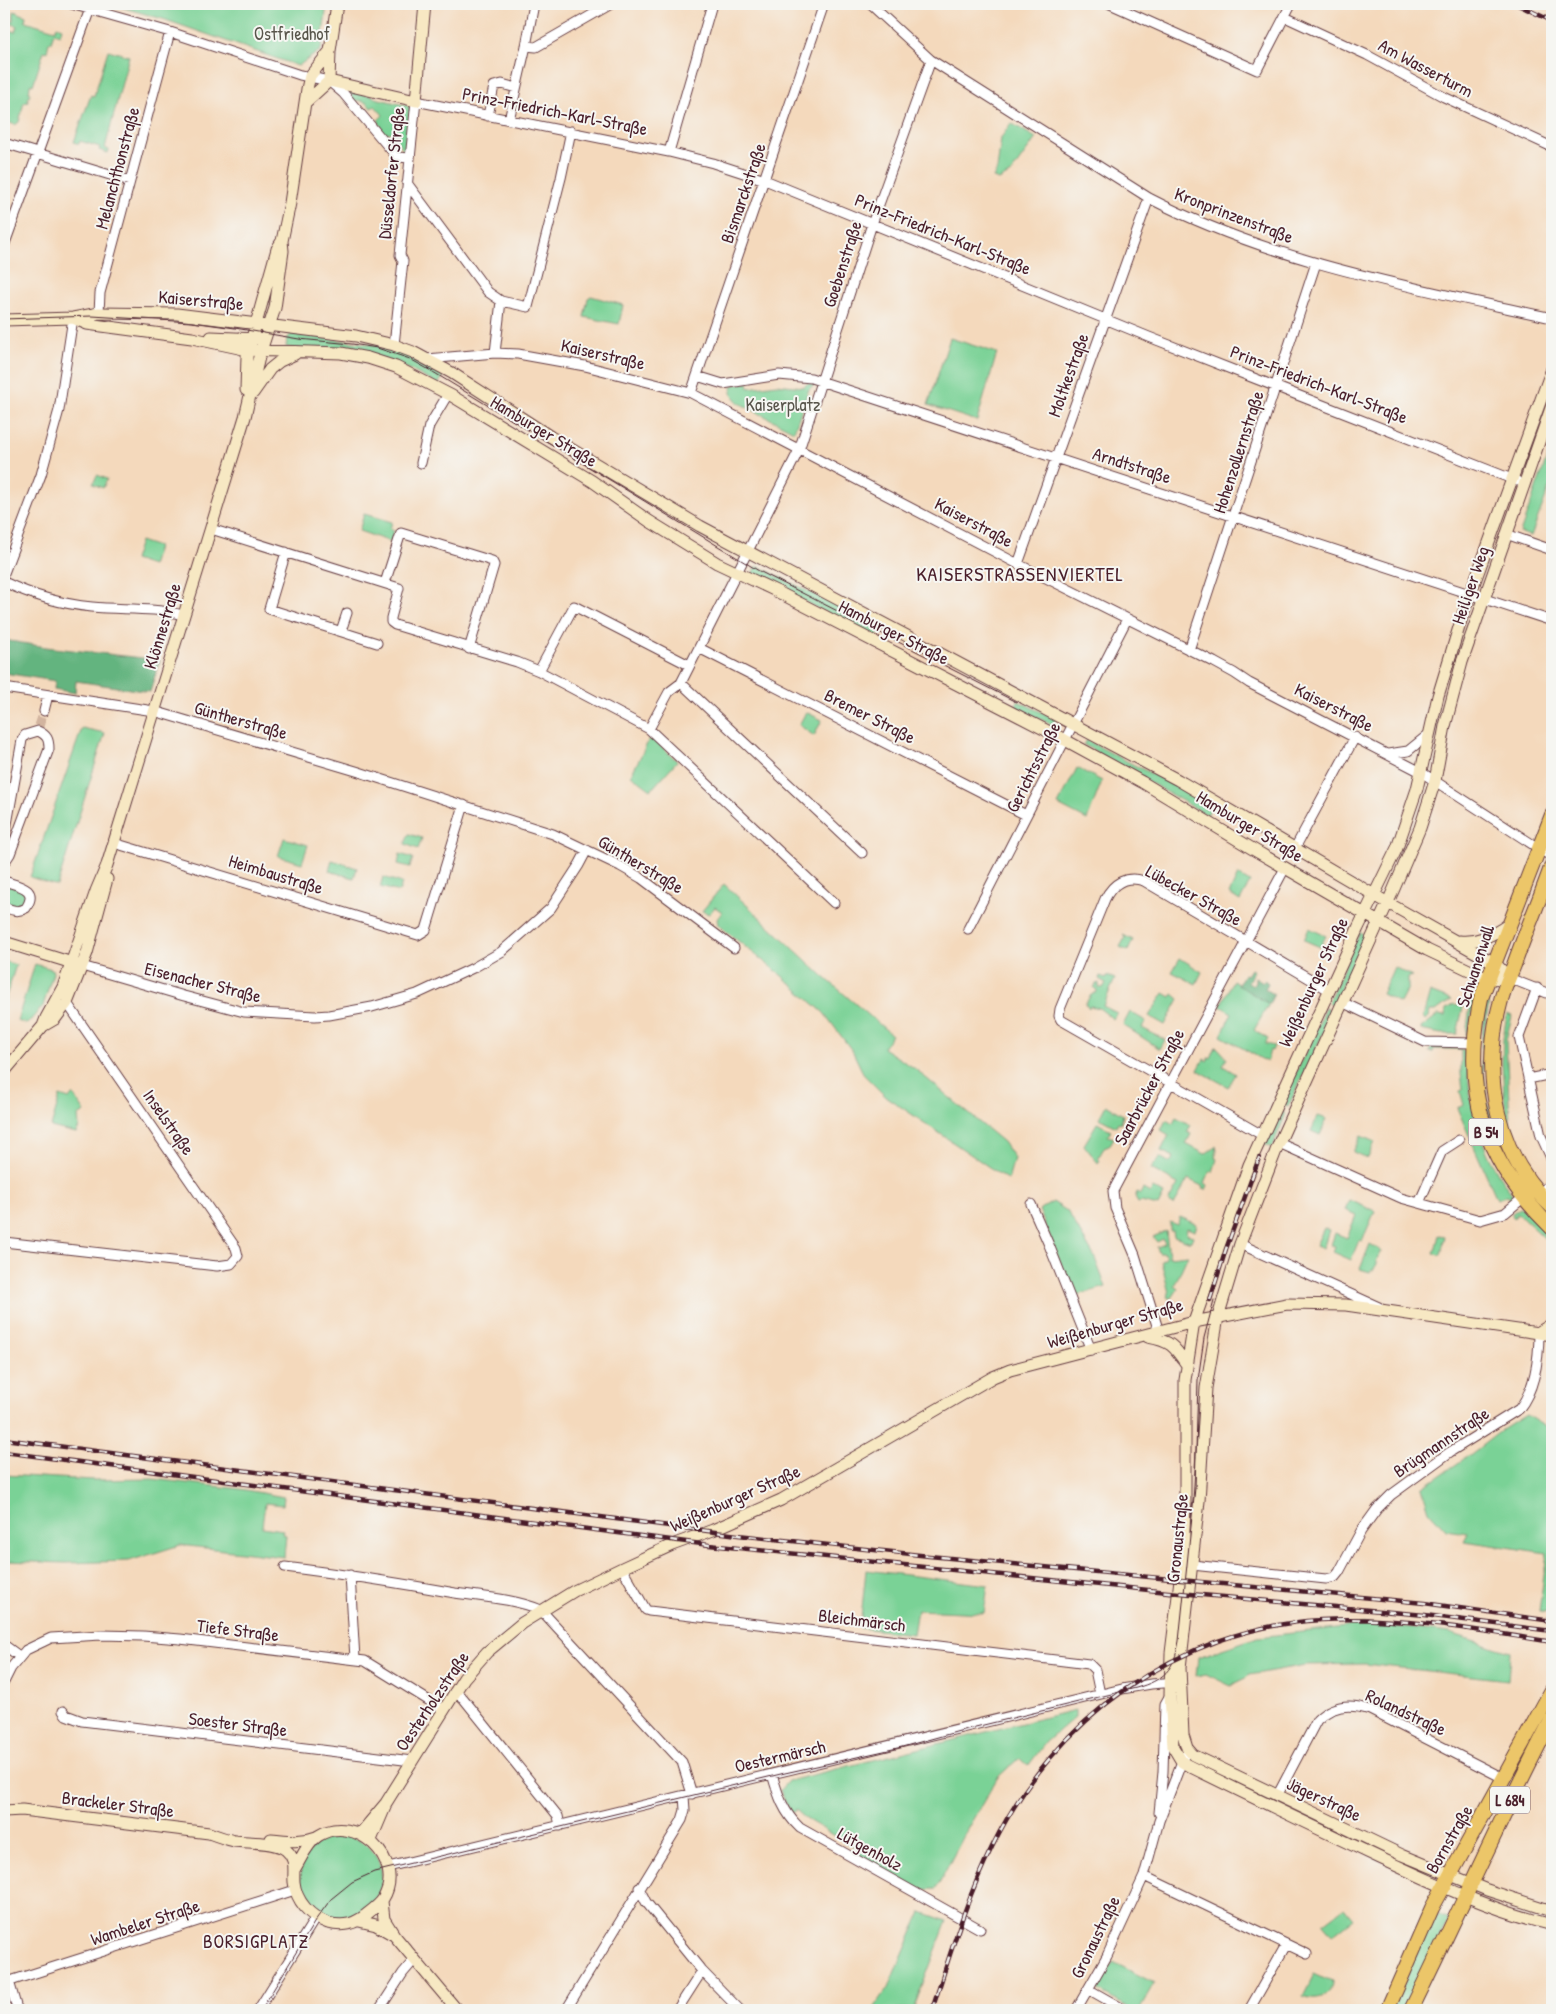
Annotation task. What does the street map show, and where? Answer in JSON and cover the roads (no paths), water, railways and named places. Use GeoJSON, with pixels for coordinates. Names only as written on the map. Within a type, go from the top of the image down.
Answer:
{"type":"FeatureCollection","features":[{"type":"Feature","properties":{"kind":"main road"},"geometry":{"type":"LineString","coordinates":[[306,102],[329,81],[330,51],[337,4]]}},
{"type":"Feature","properties":{"kind":"main road","name":"Düsseldorfer Straße"},"geometry":{"type":"LineString","coordinates":[[416,100],[425,4]]}},
{"type":"Feature","properties":{"kind":"main road"},"geometry":{"type":"LineString","coordinates":[[282,241],[310,76],[330,51]]}},
{"type":"Feature","properties":{"kind":"main road","name":"Prinz-Friedrich-Karl-Straße"},"geometry":{"type":"LineString","coordinates":[[329,81],[416,100]]}},
{"type":"Feature","properties":{"kind":"main road","name":"Klönnestraße"},"geometry":{"type":"LineString","coordinates":[[250,396],[246,389],[250,345],[276,249],[282,241]]}},
{"type":"Feature","properties":{"kind":"main road","name":"Klönnestraße"},"geometry":{"type":"LineString","coordinates":[[4,1072],[43,1026],[55,1019],[67,1003],[77,964],[108,874],[107,865],[211,529],[250,396],[264,340],[275,308],[283,251],[282,241]]}},
{"type":"Feature","properties":{"kind":"main road","name":"Kaiserstraße"},"geometry":{"type":"LineString","coordinates":[[4,320],[73,318],[100,313],[177,314],[356,336],[394,345],[413,352]]}},
{"type":"Feature","properties":{"kind":"main road","name":"Kaiserstraße"},"geometry":{"type":"LineString","coordinates":[[73,318],[87,324],[250,345]]}},
{"type":"Feature","properties":{"kind":"main road"},"geometry":{"type":"LineString","coordinates":[[250,345],[264,340]]}},
{"type":"Feature","properties":{"kind":"main road"},"geometry":{"type":"LineString","coordinates":[[250,345],[261,352],[304,351]]}},
{"type":"Feature","properties":{"kind":"main road"},"geometry":{"type":"LineString","coordinates":[[250,396],[257,390],[263,377],[273,367],[286,358],[304,351]]}},
{"type":"Feature","properties":{"kind":"main road","name":"Hamburger Straße"},"geometry":{"type":"LineString","coordinates":[[304,351],[341,353],[368,358],[396,367],[448,394],[592,480],[649,521],[694,550],[738,574],[776,590],[1065,740],[1142,782],[1427,950],[1488,979]]}},
{"type":"Feature","properties":{"kind":"main road","name":"Hamburger Straße"},"geometry":{"type":"LineString","coordinates":[[413,352],[746,557],[1074,723],[1178,780],[1494,963],[1509,978]]}},
{"type":"Feature","properties":{"kind":"main road","name":"Heiliger Weg"},"geometry":{"type":"LineString","coordinates":[[1421,772],[1443,680],[1470,596],[1552,369]]}},
{"type":"Feature","properties":{"kind":"main road","name":"Heiliger Weg"},"geometry":{"type":"LineString","coordinates":[[1436,781],[1449,710],[1462,662],[1552,405]]}},
{"type":"Feature","properties":{"kind":"main road","name":"Weißenburger Straße"},"geometry":{"type":"LineString","coordinates":[[622,1568],[781,1500],[993,1377],[1010,1370],[1194,1322],[1249,1165],[1364,914],[1397,848],[1421,772]]}},
{"type":"Feature","properties":{"kind":"main road","name":"Weißenburger Straße"},"geometry":{"type":"LineString","coordinates":[[1218,1317],[1240,1244],[1279,1143],[1388,903],[1420,828],[1436,781]]}},
{"type":"Feature","properties":{"kind":"main road","name":"B 54"},"geometry":{"type":"LineString","coordinates":[[1540,850],[1552,815]]}},
{"type":"Feature","properties":{"kind":"main road","name":"Schwanenwall"},"geometry":{"type":"LineString","coordinates":[[1540,850],[1481,998],[1474,1044],[1475,1086],[1485,1130],[1500,1164],[1523,1198],[1552,1228]]}},
{"type":"Feature","properties":{"kind":"main road","name":"Schwanenwall"},"geometry":{"type":"LineString","coordinates":[[1552,865],[1500,1003],[1494,1042],[1495,1100],[1501,1128],[1511,1152],[1523,1173],[1552,1207]]}},
{"type":"Feature","properties":{"kind":"main road"},"geometry":{"type":"LineString","coordinates":[[1450,938],[1468,942],[1477,940],[1489,936],[1509,924]]}},
{"type":"Feature","properties":{"kind":"main road"},"geometry":{"type":"LineString","coordinates":[[4,942],[77,964]]}},
{"type":"Feature","properties":{"kind":"main road","name":"Klönnestraße"},"geometry":{"type":"LineString","coordinates":[[43,1026],[77,964]]}},
{"type":"Feature","properties":{"kind":"main road"},"geometry":{"type":"LineString","coordinates":[[1488,979],[1509,978]]}},
{"type":"Feature","properties":{"kind":"main road"},"geometry":{"type":"LineString","coordinates":[[1274,1108],[1284,1108],[1291,1114]]}},
{"type":"Feature","properties":{"kind":"main road"},"geometry":{"type":"LineString","coordinates":[[1194,1322],[1287,1304],[1346,1305],[1552,1335]]}},
{"type":"Feature","properties":{"kind":"main road","name":"Gronaustraße"},"geometry":{"type":"LineString","coordinates":[[1182,1762],[1173,1747],[1174,1686],[1183,1637],[1199,1501],[1206,1388],[1218,1317]]}},
{"type":"Feature","properties":{"kind":"main road","name":"Gronaustraße"},"geometry":{"type":"LineString","coordinates":[[1187,1748],[1174,1686],[1171,1653],[1183,1545],[1185,1507],[1184,1396],[1194,1322]]}},
{"type":"Feature","properties":{"kind":"main road"},"geometry":{"type":"LineString","coordinates":[[1539,1332],[1552,1324]]}},
{"type":"Feature","properties":{"kind":"main road"},"geometry":{"type":"LineString","coordinates":[[1144,1336],[1164,1340],[1174,1346],[1187,1365]]}},
{"type":"Feature","properties":{"kind":"main road","name":"Oesterholzstraße"},"geometry":{"type":"LineString","coordinates":[[360,1834],[386,1803],[454,1692],[487,1652],[541,1610],[622,1568]]}},
{"type":"Feature","properties":{"kind":"main road","name":"Bornstraße"},"geometry":{"type":"LineString","coordinates":[[1387,2010],[1443,1887],[1552,1690]]}},
{"type":"Feature","properties":{"kind":"main road","name":"Bornstraße"},"geometry":{"type":"LineString","coordinates":[[1414,2009],[1513,1795],[1552,1718]]}},
{"type":"Feature","properties":{"kind":"main road","name":"Jägerstraße"},"geometry":{"type":"LineString","coordinates":[[1187,1748],[1193,1755],[1277,1796],[1385,1847],[1450,1875],[1470,1891]]}},
{"type":"Feature","properties":{"kind":"main road","name":"Jägerstraße"},"geometry":{"type":"LineString","coordinates":[[1182,1762],[1337,1838],[1443,1887],[1470,1891]]}},
{"type":"Feature","properties":{"kind":"main road","name":"Oesterholzstraße"},"geometry":{"type":"LineString","coordinates":[[371,1840],[384,1812],[386,1803]]}},
{"type":"Feature","properties":{"kind":"main road","name":"Brackeler Straße"},"geometry":{"type":"LineString","coordinates":[[4,1804],[22,1810]]}},
{"type":"Feature","properties":{"kind":"main road","name":"Brackeler Straße"},"geometry":{"type":"LineString","coordinates":[[4,1811],[22,1810],[209,1833],[234,1840],[283,1848],[292,1858],[294,1870]]}},
{"type":"Feature","properties":{"kind":"main road","name":"Brackeler Straße"},"geometry":{"type":"LineString","coordinates":[[209,1833],[218,1830],[242,1835],[294,1841],[308,1840],[316,1837]]}},
{"type":"Feature","properties":{"kind":"main road"},"geometry":{"type":"LineString","coordinates":[[394,1935],[376,1925],[359,1921],[340,1924],[328,1923],[316,1917],[302,1904],[295,1890],[294,1870],[316,1837],[331,1831],[341,1830],[360,1834],[371,1840],[380,1850],[388,1867],[388,1882],[382,1901],[384,1918],[394,1935],[457,2010]]}},
{"type":"Feature","properties":{"kind":"main road"},"geometry":{"type":"LineString","coordinates":[[1470,1891],[1552,1911]]}},
{"type":"Feature","properties":{"kind":"main road"},"geometry":{"type":"LineString","coordinates":[[1470,1891],[1520,1917],[1552,1925]]}},
{"type":"Feature","properties":{"kind":"main road"},"geometry":{"type":"LineString","coordinates":[[359,1921],[382,1901]]}},
{"type":"Feature","properties":{"kind":"street"},"geometry":{"type":"LineString","coordinates":[[71,4],[170,32],[300,75],[329,81],[350,100],[397,157],[410,158]]}},
{"type":"Feature","properties":{"kind":"street"},"geometry":{"type":"LineString","coordinates":[[509,120],[534,4]]}},
{"type":"Feature","properties":{"kind":"street"},"geometry":{"type":"LineString","coordinates":[[526,46],[536,47],[611,4]]}},
{"type":"Feature","properties":{"kind":"street"},"geometry":{"type":"LineString","coordinates":[[669,152],[712,4]]}},
{"type":"Feature","properties":{"kind":"street","name":"Bismarckstraße"},"geometry":{"type":"LineString","coordinates":[[691,393],[824,4]]}},
{"type":"Feature","properties":{"kind":"street","name":"Kronprinzenstraße"},"geometry":{"type":"LineString","coordinates":[[870,4],[931,60],[1149,198],[1172,210],[1222,231],[1316,263],[1552,318]]}},
{"type":"Feature","properties":{"kind":"street"},"geometry":{"type":"LineString","coordinates":[[1110,4],[1257,70],[1291,4]]}},
{"type":"Feature","properties":{"kind":"street"},"geometry":{"type":"LineString","coordinates":[[4,246],[90,9]]}},
{"type":"Feature","properties":{"kind":"street","name":"Am Wasserturm"},"geometry":{"type":"LineString","coordinates":[[1285,16],[1366,55],[1444,97],[1552,147]]}},
{"type":"Feature","properties":{"kind":"street","name":"Melanchthonstraße"},"geometry":{"type":"LineString","coordinates":[[100,313],[100,293],[170,32]]}},
{"type":"Feature","properties":{"kind":"street","name":"Goebenstraße"},"geometry":{"type":"LineString","coordinates":[[649,729],[669,692],[681,683],[738,574],[799,450],[872,224],[931,60]]}},
{"type":"Feature","properties":{"kind":"street"},"geometry":{"type":"LineString","coordinates":[[488,116],[494,86],[502,84],[516,88]]}},
{"type":"Feature","properties":{"kind":"street","name":"Prinz-Friedrich-Karl-Straße"},"geometry":{"type":"LineString","coordinates":[[416,100],[669,152],[713,163],[765,180],[1106,319],[1524,484]]}},
{"type":"Feature","properties":{"kind":"street","name":"Düsseldorfer Straße"},"geometry":{"type":"LineString","coordinates":[[394,345],[403,261],[400,255],[416,100]]}},
{"type":"Feature","properties":{"kind":"street"},"geometry":{"type":"LineString","coordinates":[[407,183],[488,292],[501,301],[528,307],[561,178],[570,131]]}},
{"type":"Feature","properties":{"kind":"street"},"geometry":{"type":"LineString","coordinates":[[4,142],[130,181]]}},
{"type":"Feature","properties":{"kind":"street","name":"Moltkestraße"},"geometry":{"type":"LineString","coordinates":[[1018,564],[1149,198]]}},
{"type":"Feature","properties":{"kind":"street","name":"Hohenzollernstraße"},"geometry":{"type":"LineString","coordinates":[[1189,650],[1316,263]]}},
{"type":"Feature","properties":{"kind":"street"},"geometry":{"type":"LineString","coordinates":[[495,353],[501,301]]}},
{"type":"Feature","properties":{"kind":"street"},"geometry":{"type":"LineString","coordinates":[[4,573],[41,475],[59,410],[73,318]]}},
{"type":"Feature","properties":{"kind":"street","name":"Kaiserstraße"},"geometry":{"type":"LineString","coordinates":[[427,359],[495,353],[518,354],[585,366],[691,393],[1388,754],[1436,781],[1552,857]]}},
{"type":"Feature","properties":{"kind":"street","name":"Arndtstraße"},"geometry":{"type":"LineString","coordinates":[[697,376],[723,384],[779,375],[811,378],[1234,516],[1470,596],[1552,621]]}},
{"type":"Feature","properties":{"kind":"street"},"geometry":{"type":"LineString","coordinates":[[421,463],[429,426],[448,394]]}},
{"type":"Feature","properties":{"kind":"street"},"geometry":{"type":"LineString","coordinates":[[211,529],[399,588],[391,618],[391,622],[395,626],[507,659],[539,671],[649,729],[834,903]]}},
{"type":"Feature","properties":{"kind":"street"},"geometry":{"type":"LineString","coordinates":[[385,583],[401,533],[492,561],[494,565],[469,649]]}},
{"type":"Feature","properties":{"kind":"street"},"geometry":{"type":"LineString","coordinates":[[1506,534],[1552,550]]}},
{"type":"Feature","properties":{"kind":"street"},"geometry":{"type":"LineString","coordinates":[[286,552],[268,609],[377,643]]}},
{"type":"Feature","properties":{"kind":"street"},"geometry":{"type":"LineString","coordinates":[[4,582],[39,596],[72,604],[108,609],[164,610],[183,615]]}},
{"type":"Feature","properties":{"kind":"street"},"geometry":{"type":"LineString","coordinates":[[539,671],[574,606],[689,665]]}},
{"type":"Feature","properties":{"kind":"street"},"geometry":{"type":"LineString","coordinates":[[341,631],[347,613]]}},
{"type":"Feature","properties":{"kind":"street","name":"Gerichtsstraße"},"geometry":{"type":"LineString","coordinates":[[968,929],[1127,619]]}},
{"type":"Feature","properties":{"kind":"street","name":"Bremer Straße"},"geometry":{"type":"LineString","coordinates":[[698,648],[1026,815]]}},
{"type":"Feature","properties":{"kind":"street"},"geometry":{"type":"LineString","coordinates":[[681,683],[862,853]]}},
{"type":"Feature","properties":{"kind":"street","name":"Güntherstraße"},"geometry":{"type":"LineString","coordinates":[[4,688],[154,711],[464,805],[552,834],[641,878],[734,948]]}},
{"type":"Feature","properties":{"kind":"street"},"geometry":{"type":"LineString","coordinates":[[44,710],[48,694]]}},
{"type":"Feature","properties":{"kind":"street"},"geometry":{"type":"LineString","coordinates":[[4,841],[22,740],[25,735],[39,728],[48,739],[49,749],[10,854],[4,861]]}},
{"type":"Feature","properties":{"kind":"street"},"geometry":{"type":"LineString","coordinates":[[1388,754],[1408,751],[1429,734]]}},
{"type":"Feature","properties":{"kind":"street"},"geometry":{"type":"LineString","coordinates":[[1295,848],[1355,737]]}},
{"type":"Feature","properties":{"kind":"street","name":"Heimbaustraße"},"geometry":{"type":"LineString","coordinates":[[114,843],[418,935],[426,930],[464,805]]}},
{"type":"Feature","properties":{"kind":"street","name":"Eisenacher Straße"},"geometry":{"type":"LineString","coordinates":[[77,964],[206,1003],[244,1012],[315,1016],[372,1007],[417,994],[473,968],[501,952],[551,908],[587,850]]}},
{"type":"Feature","properties":{"kind":"street","name":"Saarbrücker Straße"},"geometry":{"type":"LineString","coordinates":[[1159,1332],[1135,1255],[1115,1208],[1113,1192],[1169,1083],[1285,868]]}},
{"type":"Feature","properties":{"kind":"street","name":"Lübecker Straße"},"geometry":{"type":"LineString","coordinates":[[1169,1083],[1065,1022],[1059,1016],[1060,1009],[1110,890],[1115,884],[1129,879],[1144,881],[1329,990]]}},
{"type":"Feature","properties":{"kind":"street"},"geometry":{"type":"LineString","coordinates":[[4,881],[25,888],[30,897],[26,908],[21,911],[4,907]]}},
{"type":"Feature","properties":{"kind":"street"},"geometry":{"type":"LineString","coordinates":[[1509,978],[1552,995]]}},
{"type":"Feature","properties":{"kind":"street"},"geometry":{"type":"LineString","coordinates":[[1536,988],[1519,1037],[1541,1136],[1552,1160]]}},
{"type":"Feature","properties":{"kind":"street"},"geometry":{"type":"LineString","coordinates":[[1342,1002],[1424,1042],[1474,1044]]}},
{"type":"Feature","properties":{"kind":"street","name":"Inselstraße"},"geometry":{"type":"LineString","coordinates":[[4,1242],[217,1266],[226,1266],[235,1261],[238,1256],[236,1248],[67,1003]]}},
{"type":"Feature","properties":{"kind":"street"},"geometry":{"type":"LineString","coordinates":[[1528,1080],[1552,1074]]}},
{"type":"Feature","properties":{"kind":"street"},"geometry":{"type":"LineString","coordinates":[[1169,1083],[1262,1136]]}},
{"type":"Feature","properties":{"kind":"street"},"geometry":{"type":"LineString","coordinates":[[1419,1203],[1442,1151],[1459,1140]]}},
{"type":"Feature","properties":{"kind":"street"},"geometry":{"type":"LineString","coordinates":[[1279,1143],[1401,1198],[1480,1220],[1505,1214],[1523,1198]]}},
{"type":"Feature","properties":{"kind":"street"},"geometry":{"type":"LineString","coordinates":[[1540,1194],[1552,1181]]}},
{"type":"Feature","properties":{"kind":"street"},"geometry":{"type":"LineString","coordinates":[[1031,1204],[1050,1245],[1091,1350]]}},
{"type":"Feature","properties":{"kind":"street"},"geometry":{"type":"LineString","coordinates":[[1240,1244],[1383,1310]]}},
{"type":"Feature","properties":{"kind":"street","name":"Brügmannstraße"},"geometry":{"type":"LineString","coordinates":[[1192,1564],[1326,1579],[1335,1577],[1361,1531],[1377,1509],[1391,1496],[1450,1452],[1519,1409],[1526,1400],[1531,1388],[1539,1332]]}},
{"type":"Feature","properties":{"kind":"street"},"geometry":{"type":"LineString","coordinates":[[285,1567],[499,1600],[532,1606],[541,1610],[682,1762],[688,1795],[682,1820],[566,2010]]}},
{"type":"Feature","properties":{"kind":"street","name":"Bleichmärsch"},"geometry":{"type":"LineString","coordinates":[[622,1568],[646,1610],[649,1612],[1089,1664],[1095,1670],[1100,1694]]}},
{"type":"Feature","properties":{"kind":"street"},"geometry":{"type":"LineString","coordinates":[[350,1576],[355,1659]]}},
{"type":"Feature","properties":{"kind":"street","name":"Tiefe Straße"},"geometry":{"type":"LineString","coordinates":[[4,1682],[20,1656],[26,1650],[51,1638],[100,1635],[180,1639],[365,1661],[444,1710]]}},
{"type":"Feature","properties":{"kind":"street"},"geometry":{"type":"LineString","coordinates":[[4,1645],[20,1656]]}},
{"type":"Feature","properties":{"kind":"street","name":"Oestermärsch"},"geometry":{"type":"LineString","coordinates":[[388,1867],[848,1757],[1100,1694],[1151,1684],[1174,1686]]}},
{"type":"Feature","properties":{"kind":"street","name":"Gronaustraße"},"geometry":{"type":"LineString","coordinates":[[1159,1821],[1165,1704],[1174,1686]]}},
{"type":"Feature","properties":{"kind":"street"},"geometry":{"type":"LineString","coordinates":[[454,1692],[463,1698],[558,1816],[560,1826]]}},
{"type":"Feature","properties":{"kind":"street","name":"Rolandstraße"},"geometry":{"type":"LineString","coordinates":[[1277,1796],[1316,1720],[1332,1709],[1345,1706],[1370,1710],[1504,1779]]}},
{"type":"Feature","properties":{"kind":"street","name":"Soester Straße"},"geometry":{"type":"LineString","coordinates":[[63,1711],[66,1715],[82,1721],[412,1761]]}},
{"type":"Feature","properties":{"kind":"street","name":"Gronaustraße"},"geometry":{"type":"LineString","coordinates":[[1076,2010],[1113,1942],[1144,1876],[1159,1821],[1187,1748]]}},
{"type":"Feature","properties":{"kind":"street","name":"Lütgenholz"},"geometry":{"type":"LineString","coordinates":[[772,1774],[783,1807],[790,1819],[800,1828],[980,1929]]}},
{"type":"Feature","properties":{"kind":"street"},"geometry":{"type":"LineString","coordinates":[[1144,1876],[1307,1954]]}},
{"type":"Feature","properties":{"kind":"street"},"geometry":{"type":"LineString","coordinates":[[639,1888],[646,1902],[702,1971],[740,2010]]}},
{"type":"Feature","properties":{"kind":"street","name":"Wambeler Straße"},"geometry":{"type":"LineString","coordinates":[[6,1982],[295,1890]]}},
{"type":"Feature","properties":{"kind":"street"},"geometry":{"type":"LineString","coordinates":[[258,2010],[316,1917]]}},
{"type":"Feature","properties":{"kind":"street"},"geometry":{"type":"LineString","coordinates":[[1249,2010],[1286,1945]]}},
{"type":"Feature","properties":{"kind":"street"},"geometry":{"type":"LineString","coordinates":[[379,2010],[403,1973],[414,1960]]}},
{"type":"Feature","properties":{"kind":"street"},"geometry":{"type":"LineString","coordinates":[[677,2010],[702,1971]]}},
{"type":"Feature","properties":{"kind":"street"},"geometry":{"type":"LineString","coordinates":[[6,1982],[16,2010]]}},
{"type":"Feature","properties":{"kind":"street"},"geometry":{"type":"LineString","coordinates":[[1088,1990],[1125,2010]]}},
{"type":"Feature","properties":{"kind":"tunnel"},"geometry":{"type":"LineString","coordinates":[[39,726],[44,711]]}},
{"type":"Feature","properties":{"kind":"tram line"},"geometry":{"type":"LineString","coordinates":[[4,319],[92,316],[192,322],[299,339],[377,348],[410,359],[759,571],[1016,702]]}},
{"type":"Feature","properties":{"kind":"tram line"},"geometry":{"type":"LineString","coordinates":[[261,2010],[317,1918],[331,1899],[352,1882],[374,1872],[785,1773],[902,1747],[963,1730],[1136,1688],[1161,1677],[1171,1667],[1179,1641],[1195,1488],[1198,1380],[1204,1338],[1214,1300]]}},
{"type":"Feature","properties":{"kind":"railway"},"geometry":{"type":"LineString","coordinates":[[1516,4],[1552,21]]}},
{"type":"Feature","properties":{"kind":"railway"},"geometry":{"type":"LineString","coordinates":[[1210,1300],[1226,1249],[1259,1158]]}},
{"type":"Feature","properties":{"kind":"railway"},"geometry":{"type":"LineString","coordinates":[[4,1439],[738,1535],[929,1556],[1424,1603],[1552,1621]]}},
{"type":"Feature","properties":{"kind":"railway"},"geometry":{"type":"LineString","coordinates":[[4,1452],[709,1545],[1168,1592],[1425,1615],[1552,1631]]}},
{"type":"Feature","properties":{"kind":"railway"},"geometry":{"type":"LineString","coordinates":[[932,2010],[974,1887],[992,1847],[1018,1801],[1049,1759],[1085,1721],[1126,1689],[1171,1662],[1218,1641],[1269,1627],[1321,1620],[1349,1619],[1407,1622],[1552,1642]]}},
{"type":"Feature","properties":{"kind":"district","name":"KAISERSTRASSENVIERTEL"},"geometry":{"type":"Point","coordinates":[1020,573]}},
{"type":"Feature","properties":{"kind":"district","name":"BORSIGPLATZ"},"geometry":{"type":"Point","coordinates":[256,1941]}},
{"type":"Feature","properties":{"kind":"park label","name":"Ostfriedhof"},"geometry":{"type":"Point","coordinates":[292,33]}},
{"type":"Feature","properties":{"kind":"park label","name":"Kaiserplatz"},"geometry":{"type":"Point","coordinates":[783,404]}}]}
